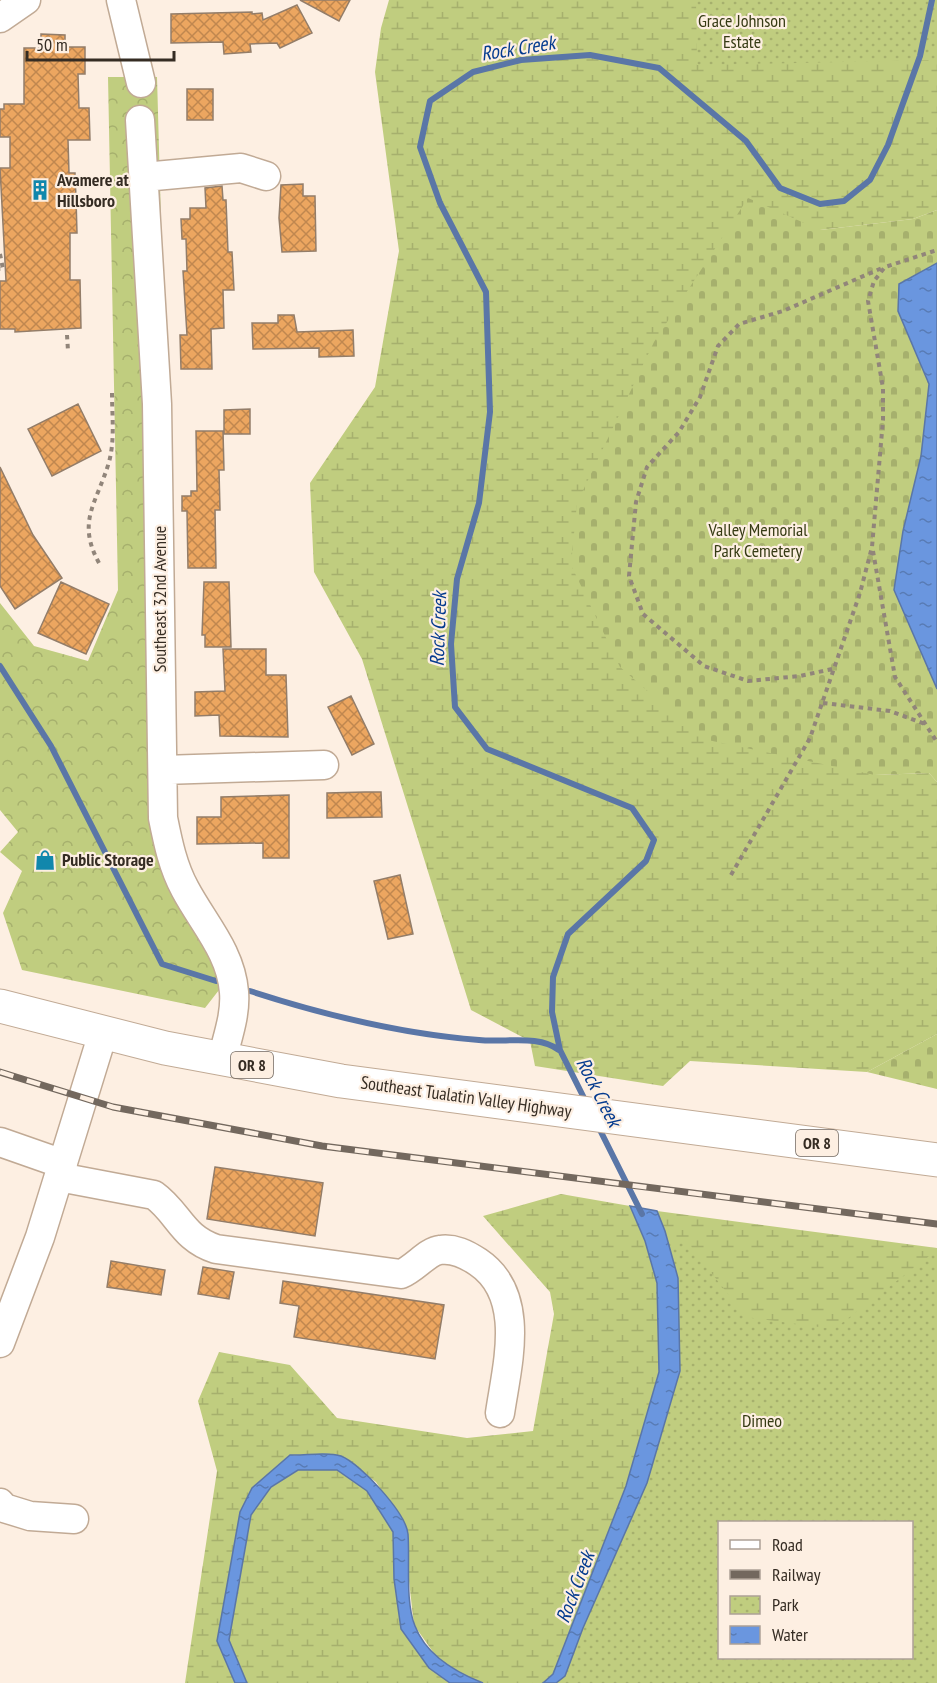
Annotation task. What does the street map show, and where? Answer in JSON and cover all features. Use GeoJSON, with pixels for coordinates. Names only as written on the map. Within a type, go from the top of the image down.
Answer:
{"type":"FeatureCollection","features":[{"type":"Feature","properties":{"kind":"main road","name":"Southeast Tualatin Valley Highway"},"geometry":{"type":"LineString","coordinates":[[0,1006],[103,1033],[222,1060],[342,1081],[937,1160]]}},
{"type":"Feature","properties":{"kind":"street"},"geometry":{"type":"LineString","coordinates":[[0,18],[26,0]]}},
{"type":"Feature","properties":{"kind":"street"},"geometry":{"type":"LineString","coordinates":[[121,0],[141,83]]}},
{"type":"Feature","properties":{"kind":"street","name":"Southeast 32nd Avenue"},"geometry":{"type":"LineString","coordinates":[[140,120],[157,404],[163,818],[170,853],[184,888],[224,951],[234,991],[233,1014],[222,1060]]}},
{"type":"Feature","properties":{"kind":"street"},"geometry":{"type":"LineString","coordinates":[[144,177],[241,168],[266,177]]}},
{"type":"Feature","properties":{"kind":"street"},"geometry":{"type":"LineString","coordinates":[[163,770],[324,765]]}},
{"type":"Feature","properties":{"kind":"street"},"geometry":{"type":"LineString","coordinates":[[0,1343],[40,1237],[103,1033]]}},
{"type":"Feature","properties":{"kind":"street"},"geometry":{"type":"LineString","coordinates":[[0,1142],[61,1171],[154,1195],[164,1203],[186,1232],[200,1244],[216,1249],[401,1274],[414,1269],[436,1250],[450,1249],[465,1253],[483,1265],[499,1285],[509,1310],[510,1339],[500,1413]]}},
{"type":"Feature","properties":{"kind":"street"},"geometry":{"type":"LineString","coordinates":[[0,1503],[4,1508],[30,1516],[74,1519]]}},
{"type":"Feature","properties":{"kind":"path"},"geometry":{"type":"LineString","coordinates":[[832,669],[800,676],[748,681],[704,666],[643,614],[629,576],[636,502],[647,467],[679,432],[700,397],[718,346],[740,324],[794,307],[885,267],[937,250]]}},
{"type":"Feature","properties":{"kind":"path"},"geometry":{"type":"LineString","coordinates":[[0,254],[3,263],[3,269],[0,269]]}},
{"type":"Feature","properties":{"kind":"path"},"geometry":{"type":"LineString","coordinates":[[730,875],[810,738],[824,703],[832,669],[861,593],[872,547],[883,420],[883,388],[868,301],[874,281],[885,267]]}},
{"type":"Feature","properties":{"kind":"path"},"geometry":{"type":"LineString","coordinates":[[67,335],[68,351]]}},
{"type":"Feature","properties":{"kind":"path"},"geometry":{"type":"LineString","coordinates":[[99,563],[88,530],[88,516],[109,461],[112,438],[112,393]]}},
{"type":"Feature","properties":{"kind":"path"},"geometry":{"type":"LineString","coordinates":[[872,547],[895,677],[937,742]]}},
{"type":"Feature","properties":{"kind":"path"},"geometry":{"type":"LineString","coordinates":[[824,703],[890,711],[926,724]]}},
{"type":"Feature","properties":{"kind":"green space"},"geometry":{"type":"Polygon","coordinates":[[[389,0],[937,0],[937,210],[913,219],[820,230],[875,775],[929,773],[937,782],[937,1034],[867,1072],[690,1061],[663,1086],[535,1066],[530,1041],[471,1010],[362,659],[314,572],[310,483],[375,387],[399,251],[375,72],[381,28],[389,0]]]}},
{"type":"Feature","properties":{"kind":"green space","name":"Grace Johnson Estate"},"geometry":{"type":"Polygon","coordinates":[[[696,0],[937,0],[937,60],[697,65],[696,0]]]}},
{"type":"Feature","properties":{"kind":"green space"},"geometry":{"type":"Polygon","coordinates":[[[108,77],[157,77],[179,867],[233,972],[205,1008],[22,970],[3,913],[22,871],[0,852],[18,832],[0,810],[0,603],[34,646],[88,661],[118,590],[108,77]]]}},
{"type":"Feature","properties":{"kind":"green space","name":"Valley Memorial Park Cemetery"},"geometry":{"type":"Polygon","coordinates":[[[748,198],[820,230],[913,219],[937,210],[937,782],[929,773],[875,775],[703,739],[620,667],[571,565],[577,503],[654,342],[748,198]]]}},
{"type":"Feature","properties":{"kind":"green space"},"geometry":{"type":"Polygon","coordinates":[[[937,1034],[937,1089],[867,1072],[937,1034]]]}},
{"type":"Feature","properties":{"kind":"green space"},"geometry":{"type":"Polygon","coordinates":[[[561,1194],[630,1206],[645,1241],[657,1283],[659,1372],[626,1486],[553,1674],[543,1683],[483,1683],[461,1674],[438,1659],[414,1625],[409,1581],[408,1531],[376,1482],[340,1456],[290,1455],[252,1488],[217,1641],[235,1683],[185,1683],[217,1471],[198,1401],[219,1352],[290,1365],[337,1418],[467,1438],[533,1431],[554,1314],[550,1292],[483,1216],[561,1194]]]}},
{"type":"Feature","properties":{"kind":"green space","name":"Dimeo"},"geometry":{"type":"Polygon","coordinates":[[[657,1211],[937,1248],[937,1683],[556,1683],[680,1371],[665,1231],[657,1211]]]}},
{"type":"Feature","properties":{"kind":"green space","name":"Dimeo"},"geometry":{"type":"Polygon","coordinates":[[[652,1238],[688,1243],[746,1317],[834,1329],[932,1254],[937,1254],[937,1683],[532,1683],[562,1661],[664,1394],[652,1238]]]}},
{"type":"Feature","properties":{"kind":"green space"},"geometry":{"type":"Polygon","coordinates":[[[298,1470],[337,1470],[367,1491],[393,1532],[394,1580],[401,1629],[429,1668],[450,1683],[247,1683],[229,1640],[251,1515],[271,1487],[298,1470]]]}},
{"type":"Feature","properties":{"kind":"water"},"geometry":{"type":"Polygon","coordinates":[[[937,263],[937,689],[894,590],[903,531],[921,456],[929,384],[898,311],[899,284],[937,263]]]}},
{"type":"Feature","properties":{"kind":"water"},"geometry":{"type":"Polygon","coordinates":[[[630,1206],[657,1211],[665,1231],[678,1278],[680,1371],[647,1483],[583,1628],[565,1676],[556,1683],[543,1683],[553,1674],[626,1486],[659,1372],[657,1283],[645,1241],[630,1206]]]}},
{"type":"Feature","properties":{"kind":"water"},"geometry":{"type":"Polygon","coordinates":[[[290,1455],[341,1456],[360,1469],[381,1490],[400,1514],[408,1534],[410,1605],[420,1636],[434,1654],[452,1668],[483,1683],[450,1683],[429,1668],[401,1629],[394,1579],[393,1532],[367,1491],[337,1470],[298,1470],[271,1487],[251,1515],[229,1640],[247,1683],[235,1683],[217,1641],[240,1512],[252,1488],[290,1455]]]}},
{"type":"Feature","properties":{"kind":"building"},"geometry":{"type":"Polygon","coordinates":[[[300,0],[350,0],[339,21],[300,0]]]}},
{"type":"Feature","properties":{"kind":"building"},"geometry":{"type":"Polygon","coordinates":[[[297,5],[312,33],[280,48],[277,43],[250,44],[251,52],[224,54],[223,42],[171,43],[171,14],[252,12],[252,14],[262,13],[263,20],[297,5]]]}},
{"type":"Feature","properties":{"kind":"building","name":"Avamere at Hillsboro"},"geometry":{"type":"Polygon","coordinates":[[[41,34],[65,35],[65,47],[85,47],[85,74],[78,74],[79,108],[89,108],[90,140],[68,140],[69,173],[75,173],[77,233],[70,233],[70,280],[80,280],[81,328],[15,332],[15,329],[0,329],[0,281],[6,281],[0,168],[10,168],[10,137],[0,137],[0,109],[4,109],[4,104],[24,104],[24,48],[41,48],[41,34]]]}},
{"type":"Feature","properties":{"kind":"building"},"geometry":{"type":"Polygon","coordinates":[[[187,89],[213,89],[213,120],[187,120],[187,89]]]}},
{"type":"Feature","properties":{"kind":"building"},"geometry":{"type":"Polygon","coordinates":[[[303,184],[303,196],[315,196],[316,251],[282,252],[279,218],[281,185],[303,184]]]}},
{"type":"Feature","properties":{"kind":"building"},"geometry":{"type":"Polygon","coordinates":[[[222,186],[223,200],[226,200],[228,252],[232,252],[234,290],[223,290],[224,328],[211,329],[212,369],[181,369],[180,335],[187,335],[183,271],[187,271],[186,239],[182,239],[181,219],[190,219],[190,208],[206,208],[205,188],[222,186]]]}},
{"type":"Feature","properties":{"kind":"building"},"geometry":{"type":"Polygon","coordinates":[[[278,315],[294,315],[297,332],[353,330],[354,356],[319,357],[319,348],[253,349],[252,323],[278,323],[278,315]]]}},
{"type":"Feature","properties":{"kind":"building"},"geometry":{"type":"Polygon","coordinates":[[[78,404],[101,451],[52,476],[28,429],[78,404]]]}},
{"type":"Feature","properties":{"kind":"building"},"geometry":{"type":"Polygon","coordinates":[[[250,409],[250,434],[224,434],[224,410],[250,409]]]}},
{"type":"Feature","properties":{"kind":"building"},"geometry":{"type":"Polygon","coordinates":[[[196,431],[223,431],[224,470],[219,470],[220,510],[215,510],[216,568],[188,568],[187,511],[182,511],[182,496],[191,496],[191,491],[197,491],[196,431]]]}},
{"type":"Feature","properties":{"kind":"building"},"geometry":{"type":"Polygon","coordinates":[[[0,467],[33,535],[62,578],[15,609],[0,586],[0,467]]]}},
{"type":"Feature","properties":{"kind":"building"},"geometry":{"type":"Polygon","coordinates":[[[61,582],[109,604],[86,654],[38,633],[61,582]]]}},
{"type":"Feature","properties":{"kind":"building"},"geometry":{"type":"Polygon","coordinates":[[[204,582],[229,582],[231,647],[205,647],[205,635],[202,635],[204,582]]]}},
{"type":"Feature","properties":{"kind":"building"},"geometry":{"type":"Polygon","coordinates":[[[223,649],[266,649],[266,675],[286,675],[288,737],[220,736],[219,715],[195,716],[195,692],[225,691],[223,649]]]}},
{"type":"Feature","properties":{"kind":"building"},"geometry":{"type":"Polygon","coordinates":[[[351,696],[374,744],[352,755],[328,707],[351,696]]]}},
{"type":"Feature","properties":{"kind":"building"},"geometry":{"type":"Polygon","coordinates":[[[381,792],[382,817],[327,818],[327,793],[381,792]]]}},
{"type":"Feature","properties":{"kind":"building"},"geometry":{"type":"Polygon","coordinates":[[[289,795],[289,858],[263,858],[263,843],[197,844],[197,817],[221,817],[221,797],[289,795]]]}},
{"type":"Feature","properties":{"kind":"building"},"geometry":{"type":"Polygon","coordinates":[[[400,875],[413,934],[388,939],[374,881],[400,875]]]}},
{"type":"Feature","properties":{"kind":"building"},"geometry":{"type":"Polygon","coordinates":[[[215,1167],[323,1183],[315,1236],[207,1219],[215,1167]]]}},
{"type":"Feature","properties":{"kind":"building"},"geometry":{"type":"Polygon","coordinates":[[[111,1261],[165,1270],[161,1295],[107,1287],[111,1261]]]}},
{"type":"Feature","properties":{"kind":"building"},"geometry":{"type":"Polygon","coordinates":[[[203,1267],[234,1272],[229,1299],[198,1294],[203,1267]]]}},
{"type":"Feature","properties":{"kind":"building"},"geometry":{"type":"Polygon","coordinates":[[[283,1281],[444,1305],[435,1359],[294,1337],[299,1306],[280,1303],[283,1281]]]}},
{"type":"Feature","properties":{"kind":"waterway","name":"Rock Creek"},"geometry":{"type":"LineString","coordinates":[[587,1104],[560,1050],[552,1012],[553,977],[568,934],[646,861],[654,840],[632,808],[487,749],[455,707],[451,644],[457,579],[479,503],[490,412],[486,292],[440,203],[420,147],[430,101],[473,72],[521,60],[590,55],[659,68],[746,141],[780,188],[820,204],[844,201],[870,180],[888,145],[920,56],[932,0]]}},
{"type":"Feature","properties":{"kind":"waterway"},"geometry":{"type":"LineString","coordinates":[[0,666],[51,746],[162,964],[216,981]]}},
{"type":"Feature","properties":{"kind":"waterway"},"geometry":{"type":"LineString","coordinates":[[250,991],[306,1008],[392,1028],[489,1041],[541,1042],[559,1050]]}},
{"type":"Feature","properties":{"kind":"waterway","name":"Rock Creek"},"geometry":{"type":"LineString","coordinates":[[598,1126],[642,1214]]}},
{"type":"Feature","properties":{"kind":"railway"},"geometry":{"type":"LineString","coordinates":[[0,1072],[113,1107],[322,1146],[937,1224]]}},
{"type":"Feature","properties":{"kind":"place","name":"Avamere at Hillsboro"},"geometry":{"type":"Point","coordinates":[40,190]}},
{"type":"Feature","properties":{"kind":"place","name":"Public Storage"},"geometry":{"type":"Point","coordinates":[45,860]}}]}
